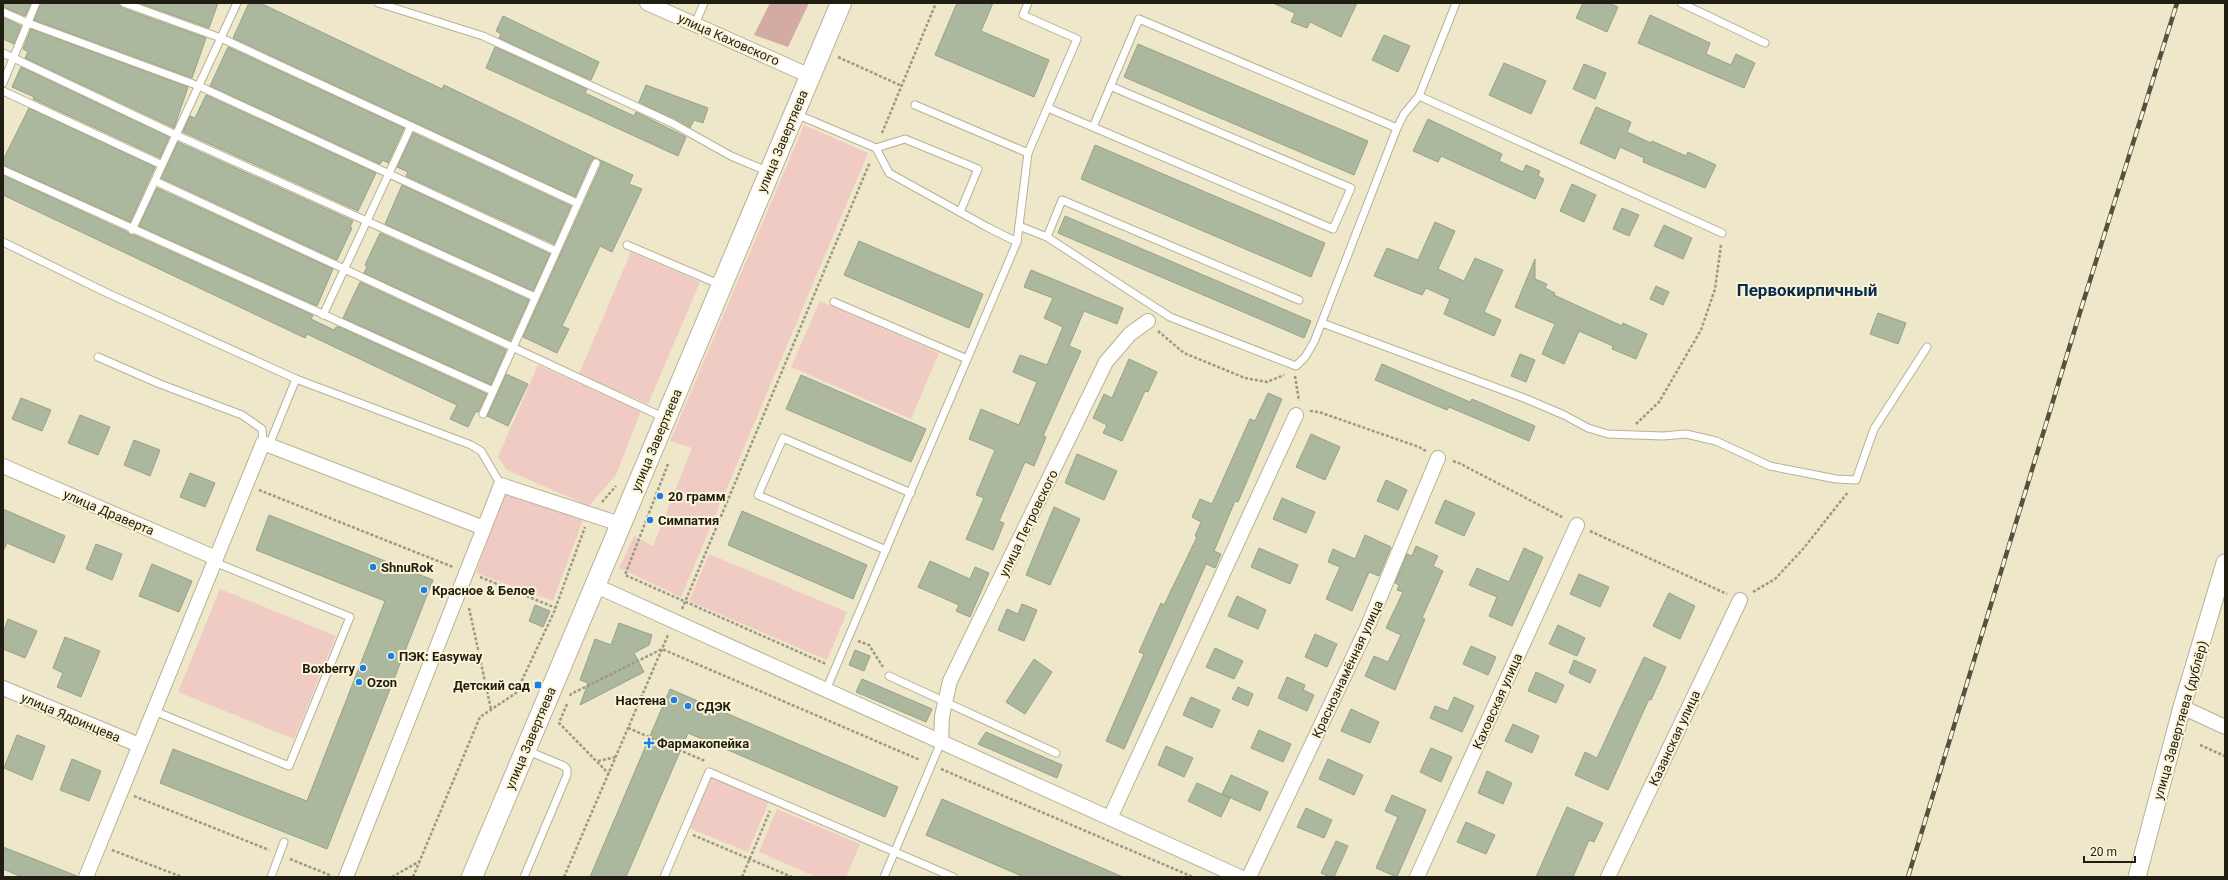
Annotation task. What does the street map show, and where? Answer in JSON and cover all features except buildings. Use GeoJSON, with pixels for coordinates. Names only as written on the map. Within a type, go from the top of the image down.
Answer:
{"type":"FeatureCollection","features":[{"type":"Feature","properties":{"kind":"main road","name":"улица Завертяева"},"geometry":{"type":"LineString","coordinates":[[472,877],[841,3]]}},
{"type":"Feature","properties":{"kind":"street","name":"улица Каховского"},"geometry":{"type":"LineString","coordinates":[[647,3],[810,76]]}},
{"type":"Feature","properties":{"kind":"street","name":"улица Петровского"},"geometry":{"type":"LineString","coordinates":[[941,742],[942,716],[950,681],[1106,362],[1130,334],[1148,321]]}},
{"type":"Feature","properties":{"kind":"street"},"geometry":{"type":"LineString","coordinates":[[1110,818],[1296,414]]}},
{"type":"Feature","properties":{"kind":"street"},"geometry":{"type":"LineString","coordinates":[[86,877],[246,485],[266,444],[484,528]]}},
{"type":"Feature","properties":{"kind":"street","name":"Краснознамённая улица"},"geometry":{"type":"LineString","coordinates":[[1249,877],[1367,628],[1438,458]]}},
{"type":"Feature","properties":{"kind":"street","name":"улица Драверта"},"geometry":{"type":"LineString","coordinates":[[3,466],[215,560]]}},
{"type":"Feature","properties":{"kind":"street"},"geometry":{"type":"LineString","coordinates":[[346,877],[501,485],[620,524]]}},
{"type":"Feature","properties":{"kind":"street","name":"Каховская улица"},"geometry":{"type":"LineString","coordinates":[[1417,877],[1577,525]]}},
{"type":"Feature","properties":{"kind":"street","name":"улица Завертяева (дублёр)"},"geometry":{"type":"LineString","coordinates":[[2137,877],[2182,707],[2225,563]]}},
{"type":"Feature","properties":{"kind":"street"},"geometry":{"type":"LineString","coordinates":[[594,585],[1240,877]]}},
{"type":"Feature","properties":{"kind":"street","name":"Казанская улица"},"geometry":{"type":"LineString","coordinates":[[1608,877],[1740,600]]}},
{"type":"Feature","properties":{"kind":"street","name":"улица Ядринцева"},"geometry":{"type":"LineString","coordinates":[[3,688],[139,745]]}},
{"type":"Feature","properties":{"kind":"street"},"geometry":{"type":"LineString","coordinates":[[2182,707],[2225,727]]}},
{"type":"Feature","properties":{"kind":"lane"},"geometry":{"type":"LineString","coordinates":[[3,83],[36,3]]}},
{"type":"Feature","properties":{"kind":"lane"},"geometry":{"type":"LineString","coordinates":[[124,3],[221,38],[577,203]]}},
{"type":"Feature","properties":{"kind":"lane"},"geometry":{"type":"LineString","coordinates":[[132,230],[237,3]]}},
{"type":"Feature","properties":{"kind":"lane"},"geometry":{"type":"LineString","coordinates":[[378,3],[483,36],[672,123],[732,156],[769,172]]}},
{"type":"Feature","properties":{"kind":"lane"},"geometry":{"type":"LineString","coordinates":[[695,24],[704,3]]}},
{"type":"Feature","properties":{"kind":"lane"},"geometry":{"type":"LineString","coordinates":[[826,690],[1017,242],[1028,153],[1077,38],[1023,15],[1028,3]]}},
{"type":"Feature","properties":{"kind":"lane"},"geometry":{"type":"LineString","coordinates":[[1019,226],[1047,237],[1170,317],[1296,366],[1305,357],[1322,323],[1397,128],[1404,114],[1419,96],[1456,3]]}},
{"type":"Feature","properties":{"kind":"lane"},"geometry":{"type":"LineString","coordinates":[[1680,3],[1765,43]]}},
{"type":"Feature","properties":{"kind":"lane"},"geometry":{"type":"LineString","coordinates":[[3,12],[28,23],[199,86],[556,251]]}},
{"type":"Feature","properties":{"kind":"lane"},"geometry":{"type":"LineString","coordinates":[[1093,127],[1139,19],[1397,128]]}},
{"type":"Feature","properties":{"kind":"lane"},"geometry":{"type":"LineString","coordinates":[[3,53],[176,134],[535,297]]}},
{"type":"Feature","properties":{"kind":"lane"},"geometry":{"type":"LineString","coordinates":[[1048,108],[1333,229],[1351,188],[1110,86]]}},
{"type":"Feature","properties":{"kind":"lane"},"geometry":{"type":"LineString","coordinates":[[3,91],[162,166]]}},
{"type":"Feature","properties":{"kind":"lane"},"geometry":{"type":"LineString","coordinates":[[1419,96],[1722,233]]}},
{"type":"Feature","properties":{"kind":"lane"},"geometry":{"type":"LineString","coordinates":[[916,105],[1028,153]]}},
{"type":"Feature","properties":{"kind":"lane"},"geometry":{"type":"LineString","coordinates":[[794,113],[876,148],[889,173],[1017,242]]}},
{"type":"Feature","properties":{"kind":"lane"},"geometry":{"type":"LineString","coordinates":[[323,315],[411,126]]}},
{"type":"Feature","properties":{"kind":"lane"},"geometry":{"type":"LineString","coordinates":[[876,148],[906,139],[978,169],[960,212]]}},
{"type":"Feature","properties":{"kind":"lane"},"geometry":{"type":"LineString","coordinates":[[483,414],[596,162]]}},
{"type":"Feature","properties":{"kind":"lane"},"geometry":{"type":"LineString","coordinates":[[3,170],[132,230],[493,391]]}},
{"type":"Feature","properties":{"kind":"lane"},"geometry":{"type":"LineString","coordinates":[[155,181],[665,418]]}},
{"type":"Feature","properties":{"kind":"lane"},"geometry":{"type":"LineString","coordinates":[[1047,237],[1062,200],[1299,300]]}},
{"type":"Feature","properties":{"kind":"lane"},"geometry":{"type":"LineString","coordinates":[[3,242],[105,292],[296,379],[471,445],[481,451],[501,485]]}},
{"type":"Feature","properties":{"kind":"lane"},"geometry":{"type":"LineString","coordinates":[[628,245],[721,285]]}},
{"type":"Feature","properties":{"kind":"lane"},"geometry":{"type":"LineString","coordinates":[[834,302],[967,360]]}},
{"type":"Feature","properties":{"kind":"lane"},"geometry":{"type":"LineString","coordinates":[[1322,323],[1524,398],[1564,415],[1588,428],[1608,434],[1686,434],[1699,436],[1716,441],[1770,466],[1836,479],[1856,480],[1874,429],[1927,347]]}},
{"type":"Feature","properties":{"kind":"lane"},"geometry":{"type":"LineString","coordinates":[[98,357],[160,384],[242,415],[262,429],[266,444]]}},
{"type":"Feature","properties":{"kind":"lane"},"geometry":{"type":"LineString","coordinates":[[266,444],[296,379]]}},
{"type":"Feature","properties":{"kind":"lane"},"geometry":{"type":"LineString","coordinates":[[886,550],[758,495],[783,438],[910,492]]}},
{"type":"Feature","properties":{"kind":"lane"},"geometry":{"type":"LineString","coordinates":[[154,711],[289,766],[350,617],[215,560]]}},
{"type":"Feature","properties":{"kind":"lane"},"geometry":{"type":"LineString","coordinates":[[889,676],[1056,753]]}},
{"type":"Feature","properties":{"kind":"lane"},"geometry":{"type":"LineString","coordinates":[[884,877],[941,742]]}},
{"type":"Feature","properties":{"kind":"lane"},"geometry":{"type":"LineString","coordinates":[[524,877],[567,775],[567,769],[564,766],[526,750]]}},
{"type":"Feature","properties":{"kind":"lane"},"geometry":{"type":"LineString","coordinates":[[664,877],[709,772],[953,877]]}},
{"type":"Feature","properties":{"kind":"lane"},"geometry":{"type":"LineString","coordinates":[[271,877],[284,842]]}},
{"type":"Feature","properties":{"kind":"path"},"geometry":{"type":"LineString","coordinates":[[564,877],[674,621],[685,602],[936,3]]}},
{"type":"Feature","properties":{"kind":"path"},"geometry":{"type":"LineString","coordinates":[[838,57],[902,86]]}},
{"type":"Feature","properties":{"kind":"path"},"geometry":{"type":"LineString","coordinates":[[1624,435],[1659,402],[1701,330],[1715,289],[1722,233]]}},
{"type":"Feature","properties":{"kind":"path"},"geometry":{"type":"LineString","coordinates":[[1148,321],[1165,339],[1184,353],[1245,378],[1267,382],[1281,377],[1296,366]]}},
{"type":"Feature","properties":{"kind":"path"},"geometry":{"type":"LineString","coordinates":[[1296,366],[1295,385],[1299,402],[1296,414]]}},
{"type":"Feature","properties":{"kind":"path"},"geometry":{"type":"LineString","coordinates":[[671,458],[625,575],[826,664],[829,658]]}},
{"type":"Feature","properties":{"kind":"path"},"geometry":{"type":"LineString","coordinates":[[1577,525],[1740,600],[1775,579],[1803,549],[1856,480]]}},
{"type":"Feature","properties":{"kind":"path"},"geometry":{"type":"LineString","coordinates":[[246,485],[556,608]]}},
{"type":"Feature","properties":{"kind":"path"},"geometry":{"type":"LineString","coordinates":[[413,877],[480,717],[516,693],[556,608],[590,514]]}},
{"type":"Feature","properties":{"kind":"path"},"geometry":{"type":"LineString","coordinates":[[469,606],[491,709]]}},
{"type":"Feature","properties":{"kind":"path"},"geometry":{"type":"LineString","coordinates":[[849,637],[869,645],[889,676]]}},
{"type":"Feature","properties":{"kind":"path"},"geometry":{"type":"LineString","coordinates":[[609,774],[559,723],[571,694],[662,649]]}},
{"type":"Feature","properties":{"kind":"path"},"geometry":{"type":"LineString","coordinates":[[628,728],[712,764],[709,772]]}},
{"type":"Feature","properties":{"kind":"path"},"geometry":{"type":"LineString","coordinates":[[2200,745],[2225,756]]}},
{"type":"Feature","properties":{"kind":"path"},"geometry":{"type":"LineString","coordinates":[[598,762],[616,756]]}},
{"type":"Feature","properties":{"kind":"path"},"geometry":{"type":"LineString","coordinates":[[121,791],[335,877]]}},
{"type":"Feature","properties":{"kind":"path"},"geometry":{"type":"LineString","coordinates":[[742,877],[775,800]]}},
{"type":"Feature","properties":{"kind":"path"},"geometry":{"type":"LineString","coordinates":[[684,831],[792,877]]}},
{"type":"Feature","properties":{"kind":"path"},"geometry":{"type":"LineString","coordinates":[[99,845],[182,877]]}},
{"type":"Feature","properties":{"kind":"path"},"geometry":{"type":"LineString","coordinates":[[392,877],[420,861]]}},
{"type":"Feature","properties":{"kind":"shaded area"},"geometry":{"type":"Polygon","coordinates":[[[770,3],[809,3],[788,47],[754,35],[770,3]]]}},
{"type":"Feature","properties":{"kind":"shaded area"},"geometry":{"type":"Polygon","coordinates":[[[804,125],[868,153],[681,597],[619,568],[634,536],[653,546],[692,448],[670,441],[804,125]]]}},
{"type":"Feature","properties":{"kind":"shaded area"},"geometry":{"type":"Polygon","coordinates":[[[631,252],[700,282],[648,404],[579,374],[631,252]]]}},
{"type":"Feature","properties":{"kind":"shaded area"},"geometry":{"type":"Polygon","coordinates":[[[820,301],[939,353],[911,419],[791,367],[820,301]]]}},
{"type":"Feature","properties":{"kind":"shaded area"},"geometry":{"type":"Polygon","coordinates":[[[538,365],[641,411],[616,475],[589,506],[507,470],[498,457],[538,365]]]}},
{"type":"Feature","properties":{"kind":"shaded area"},"geometry":{"type":"Polygon","coordinates":[[[506,489],[584,517],[553,601],[476,573],[506,489]]]}},
{"type":"Feature","properties":{"kind":"shaded area"},"geometry":{"type":"Polygon","coordinates":[[[709,554],[847,612],[827,660],[689,601],[709,554]]]}},
{"type":"Feature","properties":{"kind":"shaded area"},"geometry":{"type":"Polygon","coordinates":[[[220,589],[336,636],[294,739],[178,692],[220,589]]]}},
{"type":"Feature","properties":{"kind":"shaded area"},"geometry":{"type":"Polygon","coordinates":[[[710,777],[769,801],[748,852],[689,828],[710,777]]]}},
{"type":"Feature","properties":{"kind":"shaded area"},"geometry":{"type":"Polygon","coordinates":[[[777,809],[860,844],[846,877],[816,877],[759,852],[777,809]]]}},
{"type":"Feature","properties":{"kind":"railway"},"geometry":{"type":"LineString","coordinates":[[1908,877],[2081,309],[2177,3]]}},
{"type":"Feature","properties":{"kind":"place","name":"20 грамм"},"geometry":{"type":"Point","coordinates":[660,496]}},
{"type":"Feature","properties":{"kind":"place","name":"Симпатия"},"geometry":{"type":"Point","coordinates":[650,520]}},
{"type":"Feature","properties":{"kind":"place","name":"ShnuRok"},"geometry":{"type":"Point","coordinates":[373,567]}},
{"type":"Feature","properties":{"kind":"place","name":"Красное & Белое"},"geometry":{"type":"Point","coordinates":[424,590]}},
{"type":"Feature","properties":{"kind":"place","name":"ПЭК: Easyway"},"geometry":{"type":"Point","coordinates":[391,656]}},
{"type":"Feature","properties":{"kind":"place","name":"Boxberry"},"geometry":{"type":"Point","coordinates":[363,668]}},
{"type":"Feature","properties":{"kind":"place","name":"Ozon"},"geometry":{"type":"Point","coordinates":[359,682]}},
{"type":"Feature","properties":{"kind":"place","name":"Детский сад"},"geometry":{"type":"Point","coordinates":[538,685]}},
{"type":"Feature","properties":{"kind":"place","name":"Настена"},"geometry":{"type":"Point","coordinates":[674,700]}},
{"type":"Feature","properties":{"kind":"place","name":"СДЭК"},"geometry":{"type":"Point","coordinates":[688,706]}},
{"type":"Feature","properties":{"kind":"place","name":"Фармакопейка"},"geometry":{"type":"Point","coordinates":[649,743]}},
{"type":"Feature","properties":{"kind":"district","name":"Первокирпичный"},"geometry":{"type":"Point","coordinates":[1807,290]}}]}
